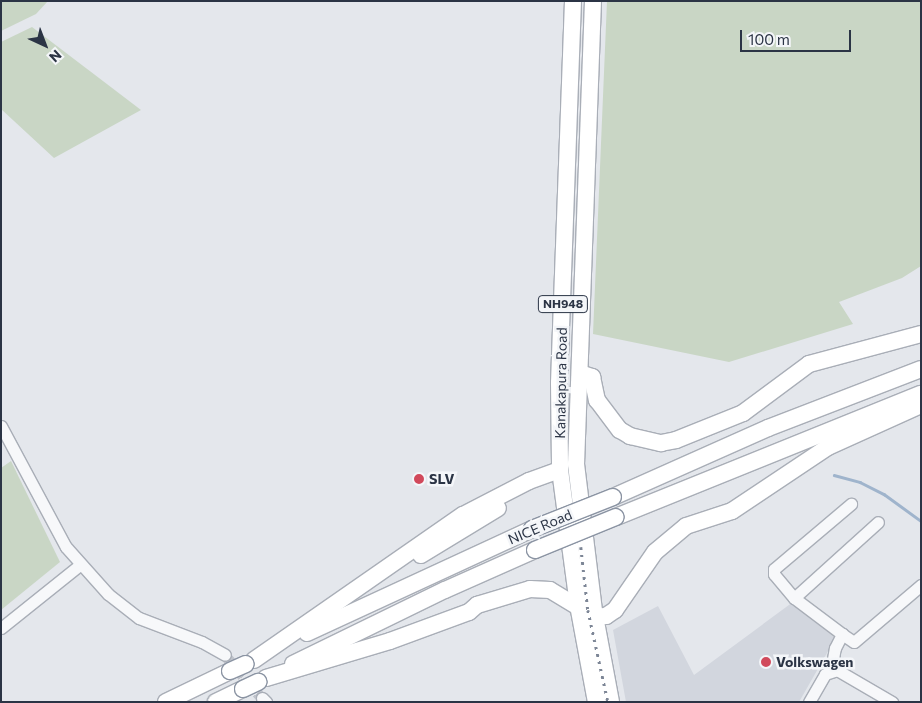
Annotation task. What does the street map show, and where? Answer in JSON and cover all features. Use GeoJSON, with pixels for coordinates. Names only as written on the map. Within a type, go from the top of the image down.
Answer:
{"type":"FeatureCollection","features":[{"type":"Feature","properties":{"kind":"highway","name":"Kanakapura Road"},"geometry":{"type":"LineString","coordinates":[[573,1],[559,383],[560,470],[578,605],[596,702]]}},
{"type":"Feature","properties":{"kind":"highway","name":"Kanakapura Road"},"geometry":{"type":"LineString","coordinates":[[593,1],[576,464],[597,625],[611,702]]}},
{"type":"Feature","properties":{"kind":"highway"},"geometry":{"type":"LineString","coordinates":[[564,282],[582,281]]}},
{"type":"Feature","properties":{"kind":"highway"},"geometry":{"type":"LineString","coordinates":[[580,373],[592,377],[597,400],[620,430],[637,438],[661,443],[735,417],[808,364],[921,334]]}},
{"type":"Feature","properties":{"kind":"highway","name":"NICE Road"},"geometry":{"type":"LineString","coordinates":[[166,702],[532,529],[613,497],[768,428],[921,369]]}},
{"type":"Feature","properties":{"kind":"highway","name":"NICE Road"},"geometry":{"type":"LineString","coordinates":[[216,702],[445,590],[535,550],[921,394]]}},
{"type":"Feature","properties":{"kind":"highway"},"geometry":{"type":"LineString","coordinates":[[262,680],[324,663],[469,612],[477,605],[530,589],[544,589],[566,596],[578,605],[597,625],[615,610],[645,564],[663,543],[686,526],[732,511],[828,447],[921,405]]}},
{"type":"Feature","properties":{"kind":"highway"},"geometry":{"type":"LineString","coordinates":[[250,662],[463,515],[529,481],[538,480],[560,470]]}},
{"type":"Feature","properties":{"kind":"street"},"geometry":{"type":"LineString","coordinates":[[1,426],[66,547],[118,604],[140,618],[202,642],[225,655]]}},
{"type":"Feature","properties":{"kind":"street"},"geometry":{"type":"LineString","coordinates":[[851,504],[774,569],[774,574],[794,598],[854,642],[921,585]]}},
{"type":"Feature","properties":{"kind":"street"},"geometry":{"type":"LineString","coordinates":[[794,598],[878,522]]}},
{"type":"Feature","properties":{"kind":"street"},"geometry":{"type":"LineString","coordinates":[[1,628],[81,564]]}},
{"type":"Feature","properties":{"kind":"street"},"geometry":{"type":"LineString","coordinates":[[831,670],[835,648],[842,634]]}},
{"type":"Feature","properties":{"kind":"street"},"geometry":{"type":"LineString","coordinates":[[810,701],[825,674],[831,670],[837,670],[892,702]]}},
{"type":"Feature","properties":{"kind":"shaded area","name":"Volkswagen"},"geometry":{"type":"Polygon","coordinates":[[[793,602],[839,632],[799,702],[626,702],[613,630],[658,606],[694,675],[793,602]]]}},
{"type":"Feature","properties":{"kind":"green space"},"geometry":{"type":"Polygon","coordinates":[[[1,1],[48,1],[36,14],[1,31],[1,1]]]}},
{"type":"Feature","properties":{"kind":"green space"},"geometry":{"type":"Polygon","coordinates":[[[607,1],[921,1],[921,266],[902,278],[839,302],[853,324],[729,362],[593,334],[607,1]]]}},
{"type":"Feature","properties":{"kind":"green space"},"geometry":{"type":"Polygon","coordinates":[[[32,27],[141,110],[54,158],[1,109],[1,42],[32,27]]]}},
{"type":"Feature","properties":{"kind":"green space"},"geometry":{"type":"Polygon","coordinates":[[[11,461],[60,562],[1,610],[1,468],[11,461]]]}},
{"type":"Feature","properties":{"kind":"waterway"},"geometry":{"type":"LineString","coordinates":[[834,475],[860,482],[884,494],[921,521]]}},
{"type":"Feature","properties":{"kind":"tunnel"},"geometry":{"type":"LineString","coordinates":[[225,655],[262,698]]}},
{"type":"Feature","properties":{"kind":"railway"},"geometry":{"type":"LineString","coordinates":[[581,547],[588,610],[608,702]]}},
{"type":"Feature","properties":{"kind":"place","name":"SLV"},"geometry":{"type":"Point","coordinates":[419,479]}},
{"type":"Feature","properties":{"kind":"place","name":"Volkswagen"},"geometry":{"type":"Point","coordinates":[766,662]}}]}
